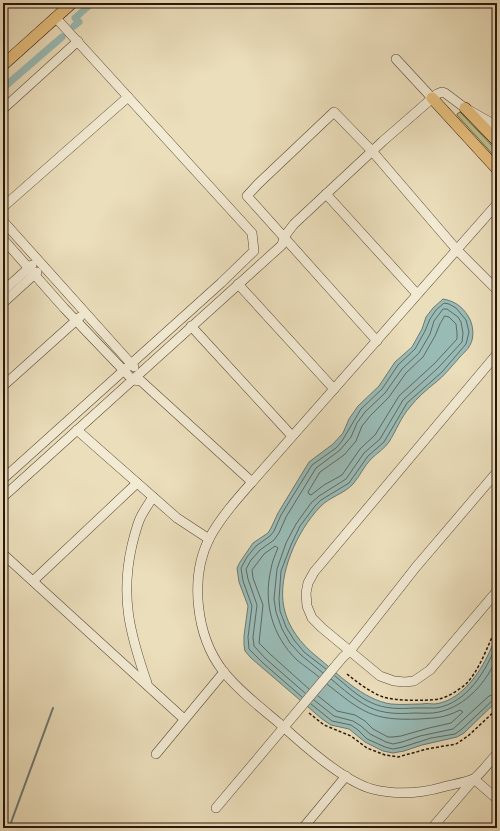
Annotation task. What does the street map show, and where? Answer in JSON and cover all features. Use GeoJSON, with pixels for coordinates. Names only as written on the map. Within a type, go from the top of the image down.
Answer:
{"type":"FeatureCollection","features":[{"type":"Feature","properties":{"kind":"main road"},"geometry":{"type":"LineString","coordinates":[[3,65],[72,3]]}},
{"type":"Feature","properties":{"kind":"main road"},"geometry":{"type":"LineString","coordinates":[[432,98],[497,169]]}},
{"type":"Feature","properties":{"kind":"main road"},"geometry":{"type":"LineString","coordinates":[[465,108],[497,141]]}},
{"type":"Feature","properties":{"kind":"street"},"geometry":{"type":"LineString","coordinates":[[3,497],[77,430],[254,251],[252,233],[56,18]]}},
{"type":"Feature","properties":{"kind":"street"},"geometry":{"type":"LineString","coordinates":[[3,109],[78,41]]}},
{"type":"Feature","properties":{"kind":"street"},"geometry":{"type":"LineString","coordinates":[[396,59],[432,98]]}},
{"type":"Feature","properties":{"kind":"street"},"geometry":{"type":"LineString","coordinates":[[3,479],[191,326],[282,245],[284,238],[294,224],[372,151],[437,94],[442,92],[465,108],[497,126]]}},
{"type":"Feature","properties":{"kind":"street"},"geometry":{"type":"LineString","coordinates":[[3,207],[128,97]]}},
{"type":"Feature","properties":{"kind":"street"},"geometry":{"type":"LineString","coordinates":[[377,340],[247,196],[334,112],[372,151],[457,250],[497,290]]}},
{"type":"Feature","properties":{"kind":"street"},"geometry":{"type":"LineString","coordinates":[[326,194],[417,294]]}},
{"type":"Feature","properties":{"kind":"street"},"geometry":{"type":"LineString","coordinates":[[474,779],[422,792],[398,793],[371,789],[346,776],[326,763],[283,727],[224,672],[205,639],[200,619],[198,583],[203,554],[209,539],[230,508],[497,204]]}},
{"type":"Feature","properties":{"kind":"street"},"geometry":{"type":"LineString","coordinates":[[3,221],[85,313],[133,373]]}},
{"type":"Feature","properties":{"kind":"street"},"geometry":{"type":"LineString","coordinates":[[3,239],[31,272],[76,320],[252,482]]}},
{"type":"Feature","properties":{"kind":"street"},"geometry":{"type":"LineString","coordinates":[[3,303],[40,263]]}},
{"type":"Feature","properties":{"kind":"street"},"geometry":{"type":"LineString","coordinates":[[3,292],[31,272]]}},
{"type":"Feature","properties":{"kind":"street"},"geometry":{"type":"LineString","coordinates":[[238,284],[334,389]]}},
{"type":"Feature","properties":{"kind":"street"},"geometry":{"type":"LineString","coordinates":[[3,386],[85,313]]}},
{"type":"Feature","properties":{"kind":"street"},"geometry":{"type":"LineString","coordinates":[[191,326],[292,436]]}},
{"type":"Feature","properties":{"kind":"street"},"geometry":{"type":"LineString","coordinates":[[497,354],[310,577],[306,599],[312,618],[322,628],[380,676],[394,681],[404,682],[422,677],[433,668],[497,591]]}},
{"type":"Feature","properties":{"kind":"street"},"geometry":{"type":"LineString","coordinates":[[77,430],[177,518],[209,539]]}},
{"type":"Feature","properties":{"kind":"street"},"geometry":{"type":"LineString","coordinates":[[216,808],[343,656],[350,651],[416,567],[497,472]]}},
{"type":"Feature","properties":{"kind":"street"},"geometry":{"type":"LineString","coordinates":[[33,581],[137,483]]}},
{"type":"Feature","properties":{"kind":"street"},"geometry":{"type":"LineString","coordinates":[[147,685],[130,630],[126,591],[129,559],[136,530],[139,520],[153,497]]}},
{"type":"Feature","properties":{"kind":"street"},"geometry":{"type":"LineString","coordinates":[[3,554],[184,719]]}},
{"type":"Feature","properties":{"kind":"street"},"geometry":{"type":"LineString","coordinates":[[156,754],[224,672]]}},
{"type":"Feature","properties":{"kind":"street"},"geometry":{"type":"LineString","coordinates":[[432,828],[497,754]]}},
{"type":"Feature","properties":{"kind":"street"},"geometry":{"type":"LineString","coordinates":[[306,827],[346,776]]}},
{"type":"Feature","properties":{"kind":"street"},"geometry":{"type":"LineString","coordinates":[[474,779],[497,799]]}},
{"type":"Feature","properties":{"kind":"street"},"geometry":{"type":"LineString","coordinates":[[452,784],[459,788],[461,791],[460,796]]}},
{"type":"Feature","properties":{"kind":"path"},"geometry":{"type":"LineString","coordinates":[[347,674],[366,688],[384,697],[397,700],[439,699],[460,688],[472,677],[479,666],[497,627]]}},
{"type":"Feature","properties":{"kind":"path"},"geometry":{"type":"LineString","coordinates":[[309,713],[324,725],[351,736],[367,748],[385,755],[398,757],[427,749],[456,744],[468,736],[497,709]]}},
{"type":"Feature","properties":{"kind":"green space"},"geometry":{"type":"Polygon","coordinates":[[[460,112],[497,151],[497,159],[457,115],[460,112]]]}},
{"type":"Feature","properties":{"kind":"water"},"geometry":{"type":"Polygon","coordinates":[[[443,299],[457,304],[466,312],[472,326],[472,342],[444,374],[413,404],[404,415],[389,442],[373,457],[353,484],[320,507],[312,517],[304,528],[291,554],[283,582],[284,608],[286,615],[300,641],[342,678],[361,692],[370,697],[391,704],[435,704],[452,698],[466,687],[483,665],[497,635],[497,701],[464,733],[457,737],[393,753],[383,751],[365,742],[349,729],[331,725],[322,719],[251,658],[245,651],[244,636],[248,606],[239,582],[237,568],[253,543],[268,533],[278,513],[309,462],[333,444],[343,433],[349,419],[358,406],[379,386],[395,362],[412,347],[422,329],[426,317],[443,299]]]}},
{"type":"Feature","properties":{"kind":"waterway"},"geometry":{"type":"LineString","coordinates":[[74,26],[79,22],[75,18],[92,3]]}},
{"type":"Feature","properties":{"kind":"waterway"},"geometry":{"type":"LineString","coordinates":[[3,88],[62,37]]}},
{"type":"Feature","properties":{"kind":"waterway"},"geometry":{"type":"LineString","coordinates":[[9,828],[53,708]]}}]}
